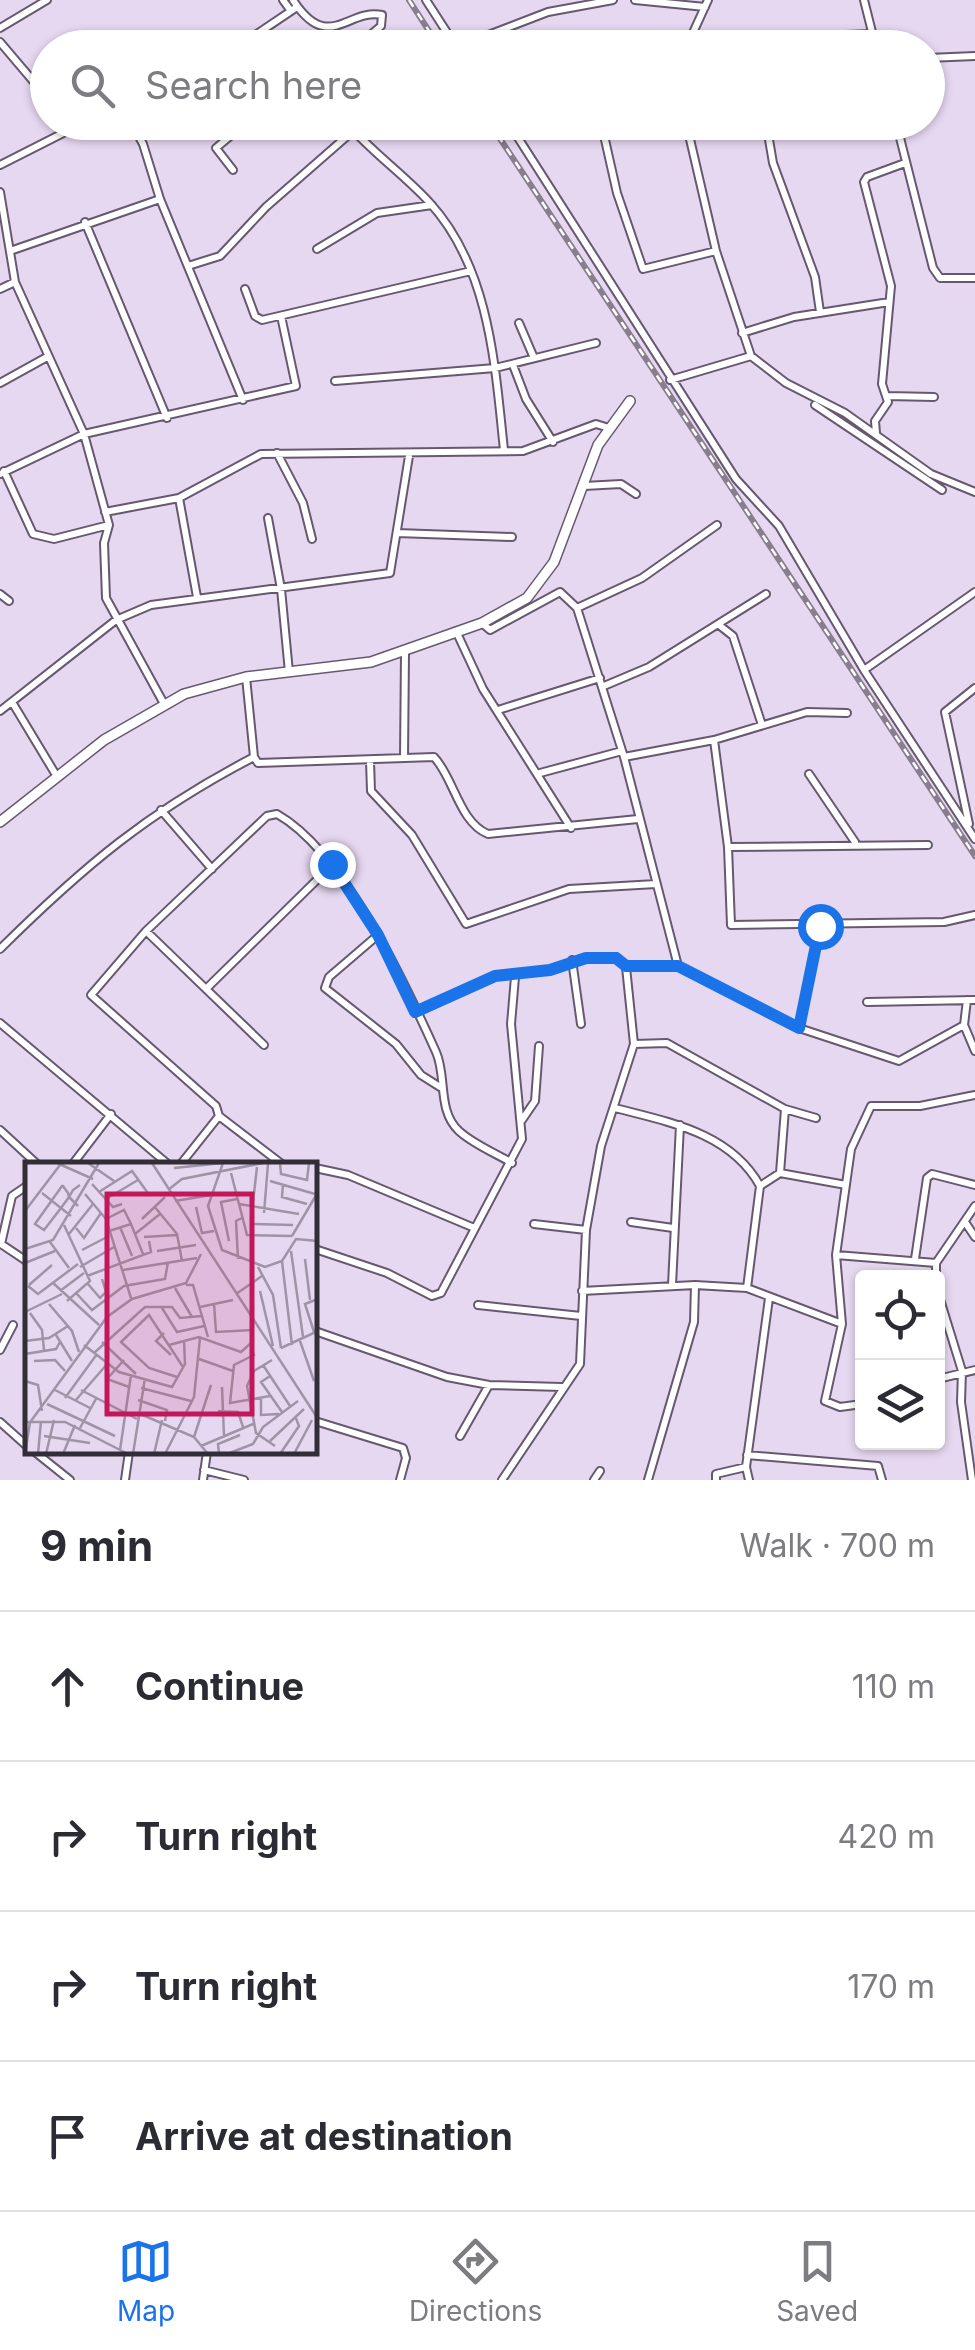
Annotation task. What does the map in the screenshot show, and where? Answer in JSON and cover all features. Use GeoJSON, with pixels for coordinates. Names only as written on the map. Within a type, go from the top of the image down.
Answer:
{"type":"FeatureCollection","features":[{"type":"Feature","properties":{"kind":"street"},"geometry":{"type":"LineString","coordinates":[[0,28],[47,0]]}},
{"type":"Feature","properties":{"kind":"street"},"geometry":{"type":"LineString","coordinates":[[283,0],[313,22],[334,28],[371,14],[382,15],[376,30]]}},
{"type":"Feature","properties":{"kind":"street"},"geometry":{"type":"LineString","coordinates":[[426,0],[446,30]]}},
{"type":"Feature","properties":{"kind":"street"},"geometry":{"type":"LineString","coordinates":[[501,30],[548,12],[613,0]]}},
{"type":"Feature","properties":{"kind":"street"},"geometry":{"type":"LineString","coordinates":[[635,0],[707,4],[695,30]]}},
{"type":"Feature","properties":{"kind":"street"},"geometry":{"type":"LineString","coordinates":[[864,0],[871,30]]}},
{"type":"Feature","properties":{"kind":"street"},"geometry":{"type":"LineString","coordinates":[[261,30],[294,6]]}},
{"type":"Feature","properties":{"kind":"street"},"geometry":{"type":"LineString","coordinates":[[0,42],[30,77]]}},
{"type":"Feature","properties":{"kind":"street"},"geometry":{"type":"LineString","coordinates":[[945,57],[975,56]]}},
{"type":"Feature","properties":{"kind":"street"},"geometry":{"type":"LineString","coordinates":[[0,165],[49,140]]}},
{"type":"Feature","properties":{"kind":"street"},"geometry":{"type":"LineString","coordinates":[[141,140],[160,199],[243,400]]}},
{"type":"Feature","properties":{"kind":"street"},"geometry":{"type":"LineString","coordinates":[[226,140],[216,148],[233,170]]}},
{"type":"Feature","properties":{"kind":"street"},"geometry":{"type":"LineString","coordinates":[[188,266],[220,256],[266,207],[343,140]]}},
{"type":"Feature","properties":{"kind":"street"},"geometry":{"type":"LineString","coordinates":[[363,140],[432,205],[472,271],[495,368],[504,451]]}},
{"type":"Feature","properties":{"kind":"street"},"geometry":{"type":"LineString","coordinates":[[519,140],[736,479],[779,526],[864,670],[973,835]]}},
{"type":"Feature","properties":{"kind":"street"},"geometry":{"type":"LineString","coordinates":[[606,140],[617,194],[642,269],[716,251]]}},
{"type":"Feature","properties":{"kind":"street"},"geometry":{"type":"LineString","coordinates":[[690,140],[716,251],[751,356],[778,378],[876,434],[932,474],[975,492]]}},
{"type":"Feature","properties":{"kind":"street"},"geometry":{"type":"LineString","coordinates":[[769,140],[773,162],[814,277],[820,312]]}},
{"type":"Feature","properties":{"kind":"street"},"geometry":{"type":"LineString","coordinates":[[900,140],[936,273],[940,278],[975,278]]}},
{"type":"Feature","properties":{"kind":"street"},"geometry":{"type":"LineString","coordinates":[[876,434],[875,421],[886,407],[882,384],[891,286],[864,182],[867,177],[905,164]]}},
{"type":"Feature","properties":{"kind":"street"},"geometry":{"type":"LineString","coordinates":[[0,192],[15,282],[84,434],[109,525],[104,585],[116,620],[164,702]]}},
{"type":"Feature","properties":{"kind":"street"},"geometry":{"type":"LineString","coordinates":[[10,251],[160,199]]}},
{"type":"Feature","properties":{"kind":"street"},"geometry":{"type":"LineString","coordinates":[[317,249],[377,213],[432,205]]}},
{"type":"Feature","properties":{"kind":"street"},"geometry":{"type":"LineString","coordinates":[[85,222],[167,418]]}},
{"type":"Feature","properties":{"kind":"street"},"geometry":{"type":"LineString","coordinates":[[245,289],[258,320],[472,271]]}},
{"type":"Feature","properties":{"kind":"street"},"geometry":{"type":"LineString","coordinates":[[0,289],[15,282]]}},
{"type":"Feature","properties":{"kind":"street"},"geometry":{"type":"LineString","coordinates":[[742,333],[820,312],[889,302]]}},
{"type":"Feature","properties":{"kind":"street"},"geometry":{"type":"LineString","coordinates":[[109,525],[54,539],[33,534],[2,472],[84,434],[296,386],[281,316]]}},
{"type":"Feature","properties":{"kind":"street"},"geometry":{"type":"LineString","coordinates":[[518,323],[534,358]]}},
{"type":"Feature","properties":{"kind":"street"},"geometry":{"type":"LineString","coordinates":[[335,381],[495,368],[596,343]]}},
{"type":"Feature","properties":{"kind":"street"},"geometry":{"type":"LineString","coordinates":[[670,380],[751,356]]}},
{"type":"Feature","properties":{"kind":"street"},"geometry":{"type":"LineString","coordinates":[[0,383],[47,357]]}},
{"type":"Feature","properties":{"kind":"street"},"geometry":{"type":"LineString","coordinates":[[512,365],[526,398],[553,442]]}},
{"type":"Feature","properties":{"kind":"street"},"geometry":{"type":"LineString","coordinates":[[887,396],[934,397]]}},
{"type":"Feature","properties":{"kind":"street"},"geometry":{"type":"LineString","coordinates":[[0,822],[56,775],[164,702],[246,677],[360,665],[482,623],[527,598],[548,574],[590,462],[630,401]]}},
{"type":"Feature","properties":{"kind":"street"},"geometry":{"type":"LineString","coordinates":[[816,405],[942,490]]}},
{"type":"Feature","properties":{"kind":"street"},"geometry":{"type":"LineString","coordinates":[[105,512],[179,498],[246,461],[276,453],[409,456],[523,451],[596,424],[609,428]]}},
{"type":"Feature","properties":{"kind":"street"},"geometry":{"type":"LineString","coordinates":[[276,453],[303,503],[312,539]]}},
{"type":"Feature","properties":{"kind":"street"},"geometry":{"type":"LineString","coordinates":[[0,710],[116,620],[152,605],[385,576],[392,568],[409,456]]}},
{"type":"Feature","properties":{"kind":"street"},"geometry":{"type":"LineString","coordinates":[[584,486],[621,484],[636,494]]}},
{"type":"Feature","properties":{"kind":"street"},"geometry":{"type":"LineString","coordinates":[[179,498],[198,597]]}},
{"type":"Feature","properties":{"kind":"street"},"geometry":{"type":"LineString","coordinates":[[268,518],[281,589],[289,673]]}},
{"type":"Feature","properties":{"kind":"street"},"geometry":{"type":"LineString","coordinates":[[577,608],[642,578],[717,525]]}},
{"type":"Feature","properties":{"kind":"street"},"geometry":{"type":"LineString","coordinates":[[397,532],[512,537]]}},
{"type":"Feature","properties":{"kind":"street"},"geometry":{"type":"LineString","coordinates":[[482,623],[490,630],[560,592],[577,608],[623,754],[678,966]]}},
{"type":"Feature","properties":{"kind":"street"},"geometry":{"type":"LineString","coordinates":[[864,670],[975,592]]}},
{"type":"Feature","properties":{"kind":"street"},"geometry":{"type":"LineString","coordinates":[[0,594],[10,601]]}},
{"type":"Feature","properties":{"kind":"street"},"geometry":{"type":"LineString","coordinates":[[498,710],[602,682],[720,625],[727,614],[766,594]]}},
{"type":"Feature","properties":{"kind":"street"},"geometry":{"type":"LineString","coordinates":[[720,625],[733,636],[761,722]]}},
{"type":"Feature","properties":{"kind":"street"},"geometry":{"type":"LineString","coordinates":[[456,631],[528,762],[540,773],[570,828]]}},
{"type":"Feature","properties":{"kind":"street"},"geometry":{"type":"LineString","coordinates":[[404,758],[405,652]]}},
{"type":"Feature","properties":{"kind":"street"},"geometry":{"type":"LineString","coordinates":[[246,677],[253,762],[437,758],[462,807],[482,833],[638,819]]}},
{"type":"Feature","properties":{"kind":"street"},"geometry":{"type":"LineString","coordinates":[[973,835],[945,712],[975,688]]}},
{"type":"Feature","properties":{"kind":"street"},"geometry":{"type":"LineString","coordinates":[[12,702],[56,775]]}},
{"type":"Feature","properties":{"kind":"street"},"geometry":{"type":"LineString","coordinates":[[540,773],[623,754],[714,740],[761,722],[807,712],[847,712]]}},
{"type":"Feature","properties":{"kind":"street"},"geometry":{"type":"LineString","coordinates":[[714,740],[728,847],[731,925],[944,922],[975,916]]}},
{"type":"Feature","properties":{"kind":"street"},"geometry":{"type":"LineString","coordinates":[[0,949],[98,854],[161,810],[254,757]]}},
{"type":"Feature","properties":{"kind":"street"},"geometry":{"type":"LineString","coordinates":[[370,761],[370,791],[412,835],[466,924],[569,889],[656,884]]}},
{"type":"Feature","properties":{"kind":"street"},"geometry":{"type":"LineString","coordinates":[[808,774],[856,844]]}},
{"type":"Feature","properties":{"kind":"street"},"geometry":{"type":"LineString","coordinates":[[161,810],[212,869]]}},
{"type":"Feature","properties":{"kind":"street"},"geometry":{"type":"LineString","coordinates":[[279,1162],[219,1116],[216,1106],[91,995],[146,931],[267,816],[278,814],[332,864],[378,935],[436,1049],[440,1087],[459,1131],[512,1162]]}},
{"type":"Feature","properties":{"kind":"street"},"geometry":{"type":"LineString","coordinates":[[728,847],[928,844]]}},
{"type":"Feature","properties":{"kind":"street"},"geometry":{"type":"LineString","coordinates":[[208,987],[332,864]]}},
{"type":"Feature","properties":{"kind":"street"},"geometry":{"type":"LineString","coordinates":[[799,1028],[820,926]]}},
{"type":"Feature","properties":{"kind":"street"},"geometry":{"type":"LineString","coordinates":[[146,931],[152,942],[208,987],[217,1003],[264,1046]]}},
{"type":"Feature","properties":{"kind":"street"},"geometry":{"type":"LineString","coordinates":[[378,935],[329,977],[325,988],[440,1087]]}},
{"type":"Feature","properties":{"kind":"street"},"geometry":{"type":"LineString","coordinates":[[415,1012],[483,980],[516,977],[572,960],[616,958],[626,966],[678,966],[799,1028],[899,1061],[964,1024]]}},
{"type":"Feature","properties":{"kind":"street"},"geometry":{"type":"LineString","coordinates":[[572,960],[582,1024]]}},
{"type":"Feature","properties":{"kind":"street"},"geometry":{"type":"LineString","coordinates":[[502,1480],[580,1364],[586,1230],[600,1146],[634,1044],[626,966]]}},
{"type":"Feature","properties":{"kind":"street"},"geometry":{"type":"LineString","coordinates":[[318,1249],[437,1296],[522,1139],[511,1024],[516,977]]}},
{"type":"Feature","properties":{"kind":"street"},"geometry":{"type":"LineString","coordinates":[[867,1002],[971,1000],[964,1024],[975,1052]]}},
{"type":"Feature","properties":{"kind":"street"},"geometry":{"type":"LineString","coordinates":[[0,1024],[48,1068],[111,1114],[166,1162]]}},
{"type":"Feature","properties":{"kind":"street"},"geometry":{"type":"LineString","coordinates":[[634,1044],[667,1043],[785,1109],[816,1118]]}},
{"type":"Feature","properties":{"kind":"street"},"geometry":{"type":"LineString","coordinates":[[522,1120],[536,1100],[539,1046]]}},
{"type":"Feature","properties":{"kind":"street"},"geometry":{"type":"LineString","coordinates":[[855,1405],[840,1407],[825,1401],[842,1324],[836,1256],[851,1149],[871,1106],[920,1106],[975,1095]]}},
{"type":"Feature","properties":{"kind":"street"},"geometry":{"type":"LineString","coordinates":[[614,1108],[680,1125],[727,1147],[751,1170],[760,1186],[747,1288]]}},
{"type":"Feature","properties":{"kind":"street"},"geometry":{"type":"LineString","coordinates":[[780,1173],[785,1109]]}},
{"type":"Feature","properties":{"kind":"street"},"geometry":{"type":"LineString","coordinates":[[74,1162],[111,1114]]}},
{"type":"Feature","properties":{"kind":"street"},"geometry":{"type":"LineString","coordinates":[[182,1162],[219,1116]]}},
{"type":"Feature","properties":{"kind":"street"},"geometry":{"type":"LineString","coordinates":[[672,1285],[680,1125]]}},
{"type":"Feature","properties":{"kind":"street"},"geometry":{"type":"LineString","coordinates":[[2,1136],[34,1162]]}},
{"type":"Feature","properties":{"kind":"street"},"geometry":{"type":"LineString","coordinates":[[318,1169],[348,1175],[472,1227]]}},
{"type":"Feature","properties":{"kind":"street"},"geometry":{"type":"LineString","coordinates":[[760,1186],[780,1173],[846,1184]]}},
{"type":"Feature","properties":{"kind":"street"},"geometry":{"type":"LineString","coordinates":[[915,1259],[926,1178],[932,1174],[975,1185]]}},
{"type":"Feature","properties":{"kind":"street"},"geometry":{"type":"LineString","coordinates":[[25,1186],[12,1196],[1,1244],[25,1260]]}},
{"type":"Feature","properties":{"kind":"street"},"geometry":{"type":"LineString","coordinates":[[936,1270],[936,1263],[975,1206]]}},
{"type":"Feature","properties":{"kind":"street"},"geometry":{"type":"LineString","coordinates":[[630,1222],[673,1228]]}},
{"type":"Feature","properties":{"kind":"street"},"geometry":{"type":"LineString","coordinates":[[965,1222],[975,1238]]}},
{"type":"Feature","properties":{"kind":"street"},"geometry":{"type":"LineString","coordinates":[[534,1224],[586,1230]]}},
{"type":"Feature","properties":{"kind":"street"},"geometry":{"type":"LineString","coordinates":[[836,1256],[936,1263]]}},
{"type":"Feature","properties":{"kind":"street"},"geometry":{"type":"LineString","coordinates":[[582,1291],[672,1285],[747,1288],[842,1324]]}},
{"type":"Feature","properties":{"kind":"street"},"geometry":{"type":"LineString","coordinates":[[648,1480],[694,1322],[694,1285]]}},
{"type":"Feature","properties":{"kind":"street"},"geometry":{"type":"LineString","coordinates":[[749,1480],[747,1456],[770,1298]]}},
{"type":"Feature","properties":{"kind":"street"},"geometry":{"type":"LineString","coordinates":[[478,1304],[581,1316]]}},
{"type":"Feature","properties":{"kind":"street"},"geometry":{"type":"LineString","coordinates":[[945,1318],[962,1371],[961,1402],[972,1480]]}},
{"type":"Feature","properties":{"kind":"street"},"geometry":{"type":"LineString","coordinates":[[0,1350],[13,1325]]}},
{"type":"Feature","properties":{"kind":"street"},"geometry":{"type":"LineString","coordinates":[[318,1332],[447,1377],[489,1385],[562,1387]]}},
{"type":"Feature","properties":{"kind":"street"},"geometry":{"type":"LineString","coordinates":[[945,1377],[975,1370]]}},
{"type":"Feature","properties":{"kind":"street"},"geometry":{"type":"LineString","coordinates":[[460,1436],[489,1385]]}},
{"type":"Feature","properties":{"kind":"street"},"geometry":{"type":"LineString","coordinates":[[0,1422],[25,1444]]}},
{"type":"Feature","properties":{"kind":"street"},"geometry":{"type":"LineString","coordinates":[[318,1422],[403,1448],[406,1458],[400,1480]]}},
{"type":"Feature","properties":{"kind":"street"},"geometry":{"type":"LineString","coordinates":[[39,1455],[70,1480]]}},
{"type":"Feature","properties":{"kind":"street"},"geometry":{"type":"LineString","coordinates":[[125,1480],[129,1455]]}},
{"type":"Feature","properties":{"kind":"street"},"geometry":{"type":"LineString","coordinates":[[202,1480],[206,1455]]}},
{"type":"Feature","properties":{"kind":"street"},"geometry":{"type":"LineString","coordinates":[[747,1456],[878,1466],[882,1480]]}},
{"type":"Feature","properties":{"kind":"street"},"geometry":{"type":"LineString","coordinates":[[716,1480],[716,1474],[746,1467]]}},
{"type":"Feature","properties":{"kind":"street"},"geometry":{"type":"LineString","coordinates":[[204,1470],[244,1480]]}},
{"type":"Feature","properties":{"kind":"street"},"geometry":{"type":"LineString","coordinates":[[594,1480],[600,1471]]}},
{"type":"Feature","properties":{"kind":"railway"},"geometry":{"type":"LineString","coordinates":[[409,0],[428,30]]}},
{"type":"Feature","properties":{"kind":"railway"},"geometry":{"type":"LineString","coordinates":[[501,140],[975,856]]}},
{"type":"Feature","properties":{"kind":"route"},"geometry":{"type":"LineString","coordinates":[[332,864],[378,935],[415,1012],[495,976],[516,977],[550,970],[572,960],[616,958],[626,966],[678,966],[799,1028],[820,926]]}}]}
